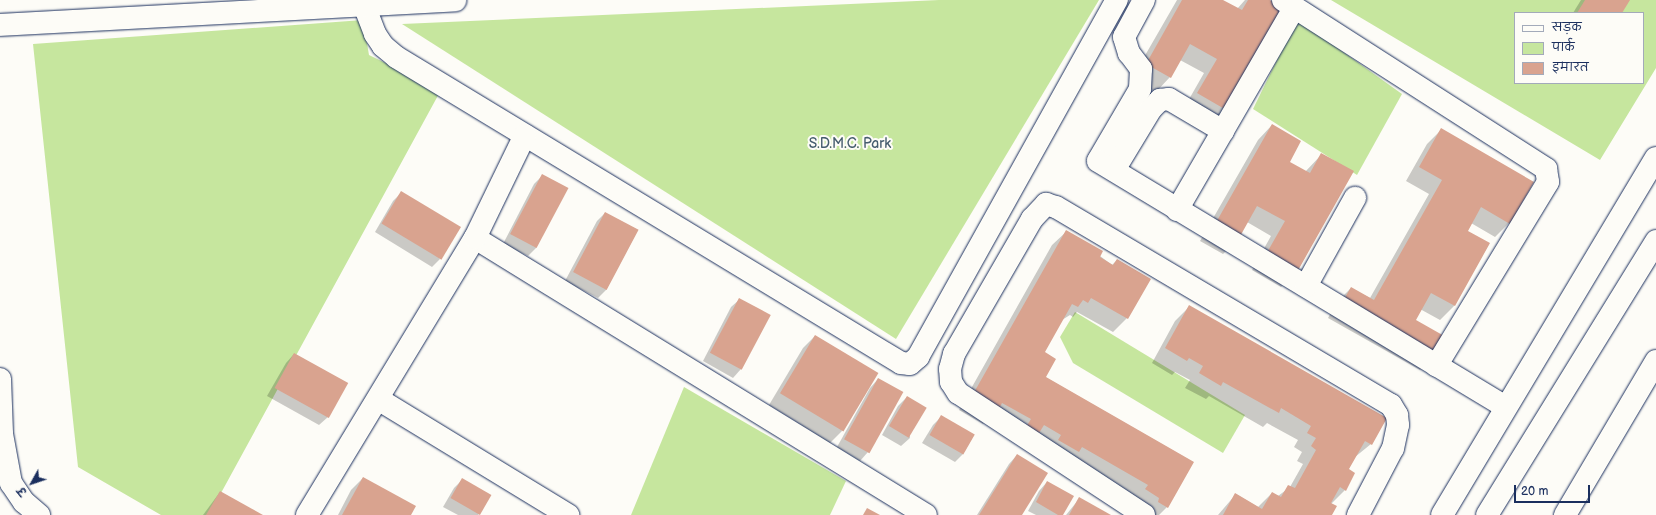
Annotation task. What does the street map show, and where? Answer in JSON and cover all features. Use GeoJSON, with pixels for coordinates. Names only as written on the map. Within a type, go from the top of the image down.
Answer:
{"type":"FeatureCollection","features":[{"type":"Feature","properties":{"kind":"street"},"geometry":{"type":"LineString","coordinates":[[0,25],[455,0]]}},
{"type":"Feature","properties":{"kind":"street"},"geometry":{"type":"LineString","coordinates":[[364,5],[375,34],[383,46],[396,57],[901,363],[910,364],[918,357],[1117,0]]}},
{"type":"Feature","properties":{"kind":"street"},"geometry":{"type":"LineString","coordinates":[[1144,0],[1124,37],[1129,53],[1141,69],[1140,89],[1098,161],[1506,407]]}},
{"type":"Feature","properties":{"kind":"street"},"geometry":{"type":"LineString","coordinates":[[1177,210],[1223,131],[1288,4],[1546,169],[1548,182],[1436,366]]}},
{"type":"Feature","properties":{"kind":"street"},"geometry":{"type":"LineString","coordinates":[[1114,170],[1151,108],[1160,100],[1169,100],[1223,131]]}},
{"type":"Feature","properties":{"kind":"street"},"geometry":{"type":"LineString","coordinates":[[307,515],[475,238],[525,135]]}},
{"type":"Feature","properties":{"kind":"street"},"geometry":{"type":"LineString","coordinates":[[1442,515],[1656,158]]}},
{"type":"Feature","properties":{"kind":"street"},"geometry":{"type":"LineString","coordinates":[[1306,286],[1355,198]]}},
{"type":"Feature","properties":{"kind":"street"},"geometry":{"type":"LineString","coordinates":[[1144,515],[958,393],[951,382],[950,369],[954,354],[1032,219],[1046,204],[1056,207],[1391,405],[1397,415],[1398,425],[1393,448],[1364,513]]}},
{"type":"Feature","properties":{"kind":"street"},"geometry":{"type":"LineString","coordinates":[[475,238],[926,515]]}},
{"type":"Feature","properties":{"kind":"street"},"geometry":{"type":"LineString","coordinates":[[1487,515],[1656,241]]}},
{"type":"Feature","properties":{"kind":"street"},"geometry":{"type":"LineString","coordinates":[[1565,515],[1656,362]]}},
{"type":"Feature","properties":{"kind":"street"},"geometry":{"type":"LineString","coordinates":[[0,379],[2,434],[11,482],[24,502],[39,515]]}},
{"type":"Feature","properties":{"kind":"street"},"geometry":{"type":"LineString","coordinates":[[378,400],[568,515]]}},
{"type":"Feature","properties":{"kind":"green space","name":"S.D.M.C. Park"},"geometry":{"type":"Polygon","coordinates":[[[939,0],[1099,0],[896,339],[402,24],[939,0]]]}},
{"type":"Feature","properties":{"kind":"green space"},"geometry":{"type":"Polygon","coordinates":[[[1331,0],[1656,0],[1656,68],[1600,160],[1331,0]]]}},
{"type":"Feature","properties":{"kind":"green space"},"geometry":{"type":"Polygon","coordinates":[[[1297,19],[1402,94],[1357,175],[1253,109],[1297,19]]]}},
{"type":"Feature","properties":{"kind":"green space"},"geometry":{"type":"Polygon","coordinates":[[[363,20],[369,55],[441,90],[209,515],[161,515],[78,467],[33,44],[363,20]]]}},
{"type":"Feature","properties":{"kind":"green space"},"geometry":{"type":"Polygon","coordinates":[[[1075,312],[1245,415],[1223,453],[1073,363],[1060,337],[1075,312]]]}},
{"type":"Feature","properties":{"kind":"green space"},"geometry":{"type":"Polygon","coordinates":[[[684,387],[846,481],[830,515],[631,515],[684,387]]]}},
{"type":"Feature","properties":{"kind":"building"},"geometry":{"type":"Polygon","coordinates":[[[1182,0],[1223,0],[1242,10],[1248,0],[1270,0],[1282,8],[1228,111],[1197,93],[1217,59],[1190,44],[1171,78],[1146,64],[1182,0]]]}},
{"type":"Feature","properties":{"kind":"building"},"geometry":{"type":"Polygon","coordinates":[[[1585,0],[1630,0],[1623,12],[1578,12],[1585,0]]]}},
{"type":"Feature","properties":{"kind":"building"},"geometry":{"type":"Polygon","coordinates":[[[1272,124],[1301,141],[1290,162],[1310,173],[1321,153],[1354,171],[1296,274],[1265,256],[1285,221],[1257,206],[1238,240],[1214,226],[1272,124]]]}},
{"type":"Feature","properties":{"kind":"building"},"geometry":{"type":"Polygon","coordinates":[[[1441,128],[1534,182],[1510,224],[1481,207],[1468,231],[1490,243],[1455,306],[1431,293],[1416,320],[1446,337],[1435,357],[1342,303],[1351,287],[1374,300],[1442,180],[1419,167],[1441,128]]]}},
{"type":"Feature","properties":{"kind":"building"},"geometry":{"type":"Polygon","coordinates":[[[542,174],[568,188],[537,248],[510,234],[542,174]]]}},
{"type":"Feature","properties":{"kind":"building"},"geometry":{"type":"Polygon","coordinates":[[[401,191],[461,227],[441,260],[381,224],[401,191]]]}},
{"type":"Feature","properties":{"kind":"building"},"geometry":{"type":"Polygon","coordinates":[[[605,212],[639,230],[607,290],[573,272],[605,212]]]}},
{"type":"Feature","properties":{"kind":"building"},"geometry":{"type":"Polygon","coordinates":[[[1066,230],[1103,251],[1100,257],[1113,265],[1117,259],[1151,279],[1128,319],[1091,298],[1088,303],[1083,300],[1078,307],[1072,304],[1045,352],[1056,359],[1046,377],[1194,462],[1168,508],[1158,502],[1159,498],[1145,489],[1148,485],[1082,447],[1079,452],[1058,440],[1061,435],[1044,425],[1039,433],[1026,427],[1031,419],[1002,403],[998,411],[972,396],[1066,230]]]}},
{"type":"Feature","properties":{"kind":"building"},"geometry":{"type":"Polygon","coordinates":[[[739,298],[771,315],[742,370],[710,353],[739,298]]]}},
{"type":"Feature","properties":{"kind":"building"},"geometry":{"type":"Polygon","coordinates":[[[1189,305],[1387,418],[1372,445],[1365,441],[1349,469],[1355,473],[1346,491],[1340,487],[1331,503],[1337,506],[1332,515],[1223,515],[1235,493],[1262,509],[1272,492],[1281,497],[1288,485],[1295,488],[1316,450],[1311,446],[1316,438],[1307,433],[1311,426],[1281,408],[1279,413],[1223,382],[1221,386],[1199,373],[1203,366],[1189,358],[1187,361],[1165,348],[1189,305]]]}},
{"type":"Feature","properties":{"kind":"building"},"geometry":{"type":"Polygon","coordinates":[[[815,335],[878,373],[843,431],[780,393],[815,335]]]}},
{"type":"Feature","properties":{"kind":"building"},"geometry":{"type":"Polygon","coordinates":[[[294,353],[348,383],[329,418],[275,388],[294,353]]]}},
{"type":"Feature","properties":{"kind":"building"},"geometry":{"type":"Polygon","coordinates":[[[878,378],[903,392],[869,453],[844,439],[878,378]]]}},
{"type":"Feature","properties":{"kind":"building"},"geometry":{"type":"Polygon","coordinates":[[[907,396],[927,408],[909,438],[889,426],[907,396]]]}},
{"type":"Feature","properties":{"kind":"building"},"geometry":{"type":"Polygon","coordinates":[[[941,415],[975,434],[963,454],[930,435],[941,415]]]}},
{"type":"Feature","properties":{"kind":"building"},"geometry":{"type":"Polygon","coordinates":[[[1017,454],[1048,473],[1022,515],[979,515],[1017,454]]]}},
{"type":"Feature","properties":{"kind":"building"},"geometry":{"type":"Polygon","coordinates":[[[363,477],[416,506],[411,515],[342,515],[363,477]]]}},
{"type":"Feature","properties":{"kind":"building"},"geometry":{"type":"Polygon","coordinates":[[[462,478],[491,495],[480,515],[450,498],[462,478]]]}},
{"type":"Feature","properties":{"kind":"building"},"geometry":{"type":"Polygon","coordinates":[[[1047,481],[1074,496],[1063,515],[1058,515],[1036,502],[1047,481]]]}},
{"type":"Feature","properties":{"kind":"building"},"geometry":{"type":"Polygon","coordinates":[[[220,491],[263,515],[206,515],[220,491]]]}},
{"type":"Feature","properties":{"kind":"building"},"geometry":{"type":"Polygon","coordinates":[[[1079,497],[1111,515],[1069,515],[1079,497]]]}},
{"type":"Feature","properties":{"kind":"building"},"geometry":{"type":"Polygon","coordinates":[[[867,508],[880,515],[863,515],[867,508]]]}}]}
